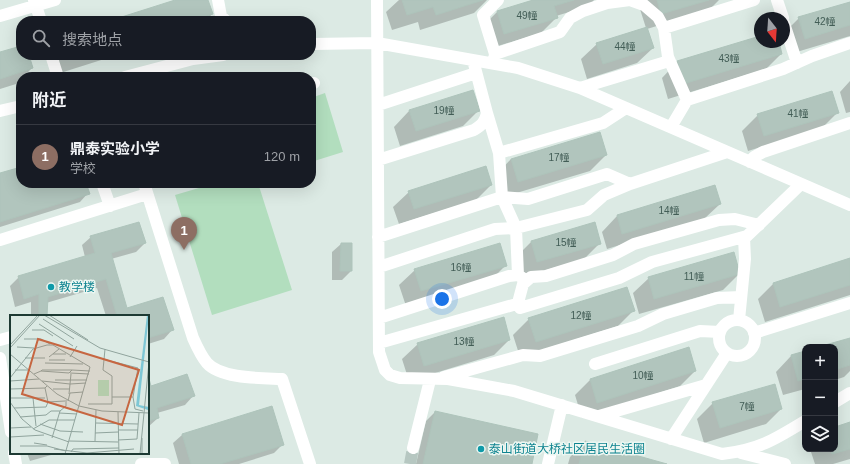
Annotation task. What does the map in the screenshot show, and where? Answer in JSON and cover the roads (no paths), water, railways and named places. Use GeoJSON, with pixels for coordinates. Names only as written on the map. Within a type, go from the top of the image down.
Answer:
{"type":"FeatureCollection","features":[{"type":"Feature","properties":{"kind":"lane"},"geometry":{"type":"LineString","coordinates":[[0,16],[35,3],[55,0]]}},
{"type":"Feature","properties":{"kind":"lane"},"geometry":{"type":"LineString","coordinates":[[218,0],[221,16]]}},
{"type":"Feature","properties":{"kind":"lane"},"geometry":{"type":"LineString","coordinates":[[377,0],[379,343],[382,363],[390,375],[400,378],[433,380],[448,379],[514,391],[722,454],[739,452],[770,442],[802,423]]}},
{"type":"Feature","properties":{"kind":"lane"},"geometry":{"type":"LineString","coordinates":[[494,59],[483,15],[498,2],[498,0]]}},
{"type":"Feature","properties":{"kind":"lane"},"geometry":{"type":"LineString","coordinates":[[316,44],[377,43],[473,60],[494,59],[560,32],[570,18],[583,11],[607,3],[630,0],[644,5],[658,17],[664,28],[669,61],[687,100]]}},
{"type":"Feature","properties":{"kind":"lane"},"geometry":{"type":"LineString","coordinates":[[664,28],[754,0]]}},
{"type":"Feature","properties":{"kind":"lane"},"geometry":{"type":"LineString","coordinates":[[777,0],[780,12]]}},
{"type":"Feature","properties":{"kind":"lane"},"geometry":{"type":"LineString","coordinates":[[35,3],[39,16]]}},
{"type":"Feature","properties":{"kind":"lane"},"geometry":{"type":"LineString","coordinates":[[790,41],[797,63]]}},
{"type":"Feature","properties":{"kind":"lane"},"geometry":{"type":"LineString","coordinates":[[671,127],[687,100],[783,69],[850,43]]}},
{"type":"Feature","properties":{"kind":"lane"},"geometry":{"type":"LineString","coordinates":[[494,59],[580,88],[850,206]]}},
{"type":"Feature","properties":{"kind":"lane"},"geometry":{"type":"LineString","coordinates":[[53,60],[56,72]]}},
{"type":"Feature","properties":{"kind":"lane"},"geometry":{"type":"LineString","coordinates":[[144,72],[189,60]]}},
{"type":"Feature","properties":{"kind":"lane"},"geometry":{"type":"LineString","coordinates":[[473,60],[499,153],[502,197],[516,228],[523,284],[520,308],[619,278],[652,262],[747,236],[801,184]]}},
{"type":"Feature","properties":{"kind":"lane"},"geometry":{"type":"LineString","coordinates":[[580,88],[669,61]]}},
{"type":"Feature","properties":{"kind":"lane"},"geometry":{"type":"LineString","coordinates":[[378,105],[476,73]]}},
{"type":"Feature","properties":{"kind":"lane"},"geometry":{"type":"LineString","coordinates":[[0,111],[16,107]]}},
{"type":"Feature","properties":{"kind":"lane"},"geometry":{"type":"LineString","coordinates":[[499,153],[603,123],[626,108]]}},
{"type":"Feature","properties":{"kind":"lane"},"geometry":{"type":"LineString","coordinates":[[378,160],[474,130],[481,126],[486,120],[487,113]]}},
{"type":"Feature","properties":{"kind":"lane"},"geometry":{"type":"LineString","coordinates":[[750,162],[754,157],[763,152],[850,123]]}},
{"type":"Feature","properties":{"kind":"lane"},"geometry":{"type":"LineString","coordinates":[[379,267],[495,230],[516,228],[587,210],[604,195],[630,184],[728,152]]}},
{"type":"Feature","properties":{"kind":"lane"},"geometry":{"type":"LineString","coordinates":[[378,237],[502,197],[528,199],[607,174],[630,184]]}},
{"type":"Feature","properties":{"kind":"lane"},"geometry":{"type":"LineString","coordinates":[[104,188],[110,206]]}},
{"type":"Feature","properties":{"kind":"lane"},"geometry":{"type":"LineString","coordinates":[[0,240],[110,206],[145,189],[193,338],[200,353],[208,364],[222,372],[249,377],[282,379],[310,464]]}},
{"type":"Feature","properties":{"kind":"lane"},"geometry":{"type":"LineString","coordinates":[[379,318],[509,276],[522,278],[546,276],[613,255],[634,244],[690,227],[735,219],[759,225]]}},
{"type":"Feature","properties":{"kind":"lane"},"geometry":{"type":"LineString","coordinates":[[739,320],[740,296],[745,259],[744,237]]}},
{"type":"Feature","properties":{"kind":"lane"},"geometry":{"type":"LineString","coordinates":[[433,380],[523,354],[540,356],[638,326],[663,314],[718,298],[740,296]]}},
{"type":"Feature","properties":{"kind":"lane"},"geometry":{"type":"LineString","coordinates":[[379,343],[520,302]]}},
{"type":"Feature","properties":{"kind":"lane"},"geometry":{"type":"LineString","coordinates":[[754,333],[850,303]]}},
{"type":"Feature","properties":{"kind":"lane"},"geometry":{"type":"LineString","coordinates":[[739,320],[750,325],[754,333],[755,342],[749,352],[738,356],[727,353],[720,344],[720,332],[727,323],[739,320]]}},
{"type":"Feature","properties":{"kind":"lane"},"geometry":{"type":"LineString","coordinates":[[595,364],[700,331],[720,332]]}},
{"type":"Feature","properties":{"kind":"lane"},"geometry":{"type":"LineString","coordinates":[[0,340],[10,337]]}},
{"type":"Feature","properties":{"kind":"lane"},"geometry":{"type":"LineString","coordinates":[[671,439],[727,353]]}},
{"type":"Feature","properties":{"kind":"lane"},"geometry":{"type":"LineString","coordinates":[[0,358],[10,417]]}},
{"type":"Feature","properties":{"kind":"lane"},"geometry":{"type":"LineString","coordinates":[[413,448],[433,380]]}},
{"type":"Feature","properties":{"kind":"lane"},"geometry":{"type":"LineString","coordinates":[[599,416],[706,385]]}},
{"type":"Feature","properties":{"kind":"lane"},"geometry":{"type":"LineString","coordinates":[[838,400],[850,393]]}},
{"type":"Feature","properties":{"kind":"lane"},"geometry":{"type":"LineString","coordinates":[[548,464],[562,405]]}},
{"type":"Feature","properties":{"kind":"lane"},"geometry":{"type":"LineString","coordinates":[[769,462],[770,442]]}},
{"type":"Feature","properties":{"kind":"lane"},"geometry":{"type":"LineString","coordinates":[[739,452],[769,462],[785,464]]}},
{"type":"Feature","properties":{"kind":"lane"},"geometry":{"type":"LineString","coordinates":[[14,454],[16,464]]}},
{"type":"Feature","properties":{"kind":"lane"},"geometry":{"type":"LineString","coordinates":[[141,464],[165,464]]}},
{"type":"Feature","properties":{"kind":"tunnel"},"geometry":{"type":"LineString","coordinates":[[410,464],[413,448]]}},
{"type":"Feature","properties":{"kind":"place","name":"鼎泰实验小学"},"geometry":{"type":"Point","coordinates":[184,250]}},
{"type":"Feature","properties":{"kind":"place","name":"教学楼"},"geometry":{"type":"Point","coordinates":[51,287]}},
{"type":"Feature","properties":{"kind":"place","name":"泰山街道大桥社区居民生活圈"},"geometry":{"type":"Point","coordinates":[481,449]}}]}
